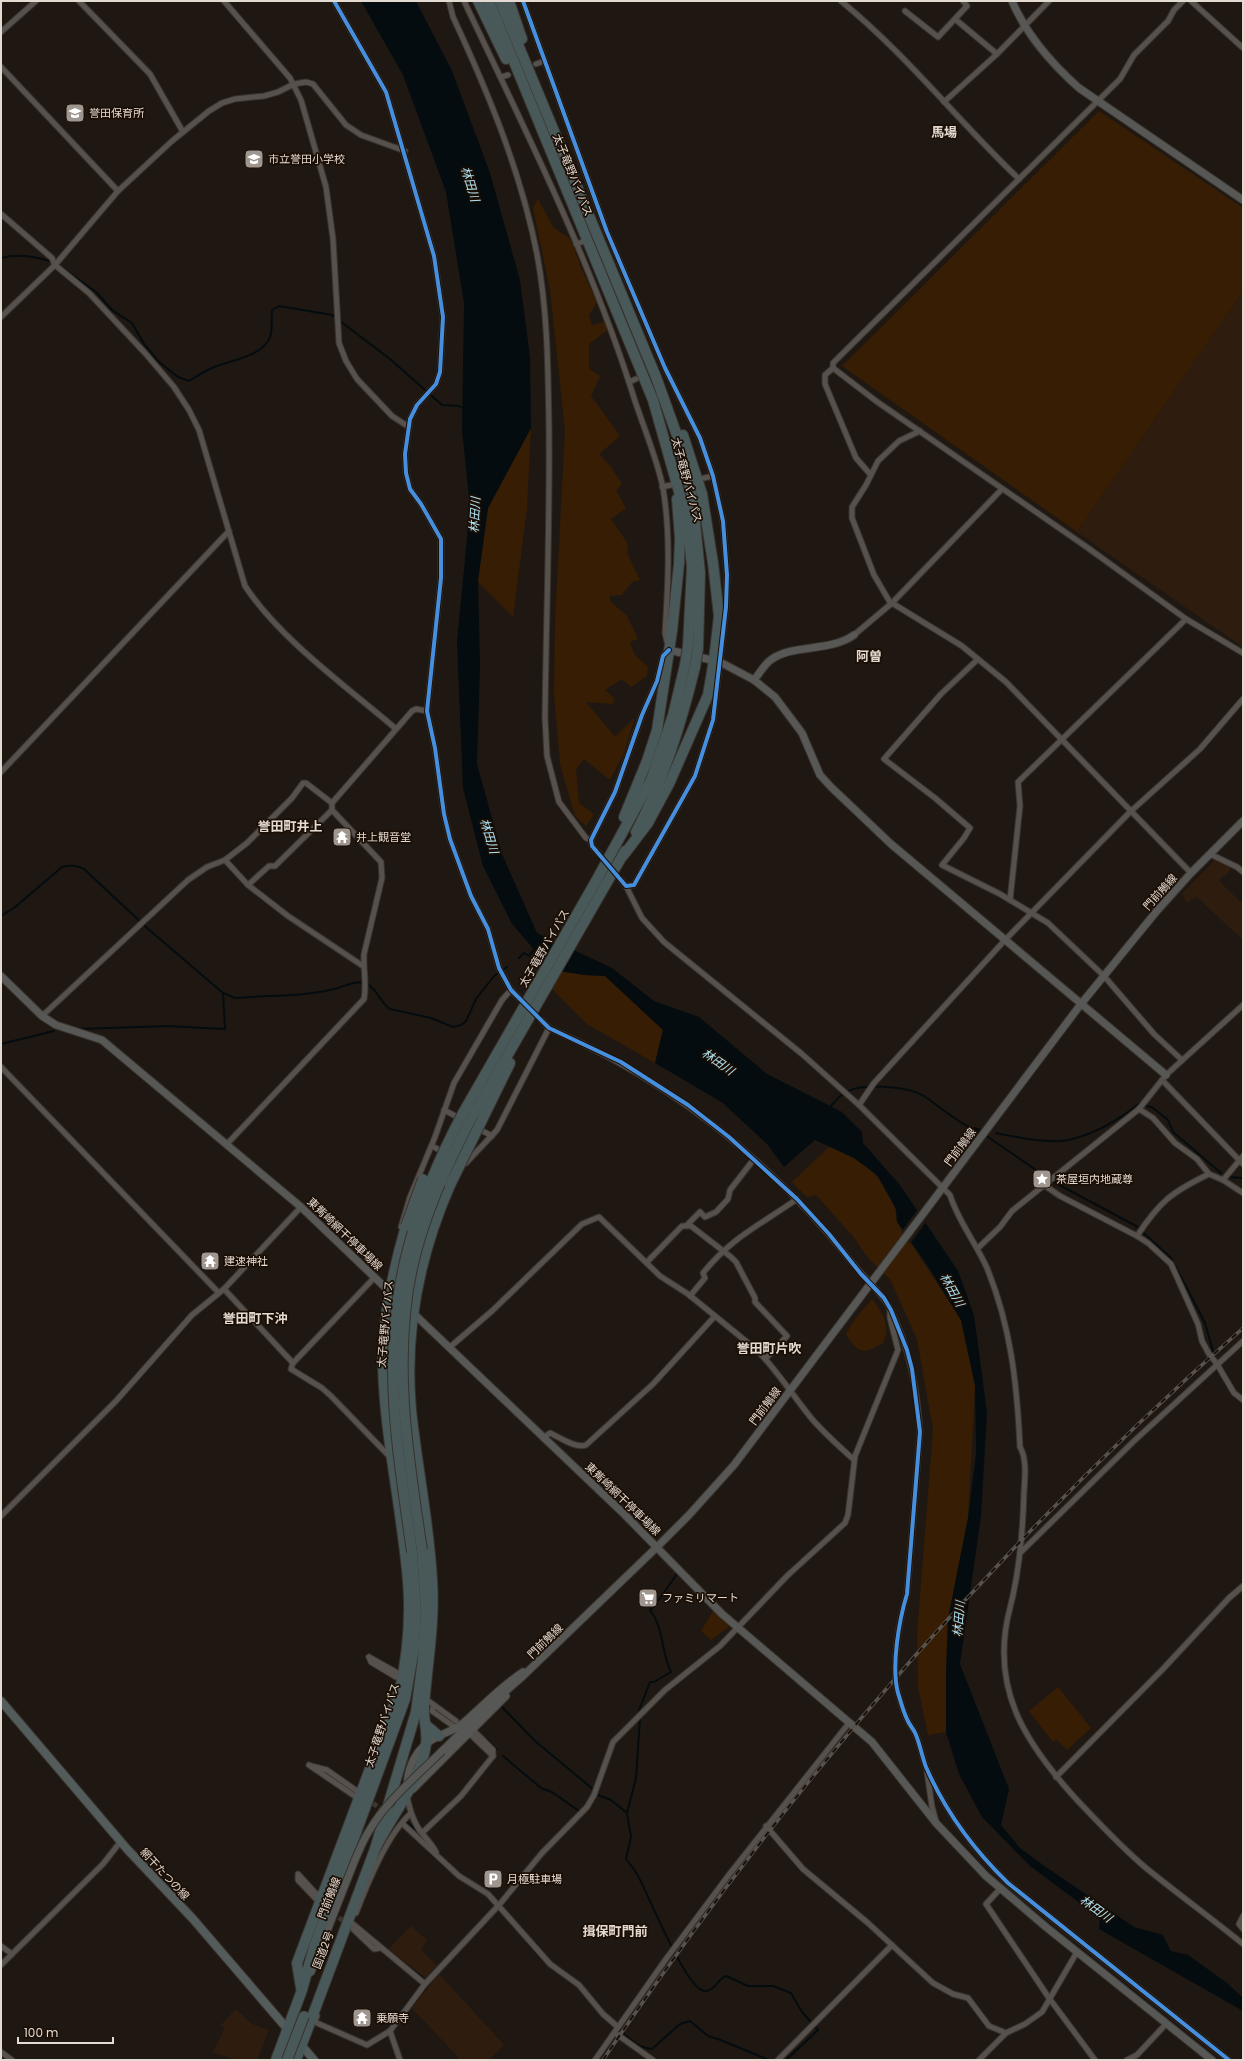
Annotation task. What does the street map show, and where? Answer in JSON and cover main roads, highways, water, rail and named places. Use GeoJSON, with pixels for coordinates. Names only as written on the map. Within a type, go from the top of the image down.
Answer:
{"type":"FeatureCollection","features":[{"type":"Feature","properties":{"kind":"highway"},"geometry":{"type":"LineString","coordinates":[[478,1],[543,134]]}},
{"type":"Feature","properties":{"kind":"highway","name":"太子竜野バイパス"},"geometry":{"type":"LineString","coordinates":[[489,1],[653,400],[674,483],[687,520],[692,566],[693,647]]}},
{"type":"Feature","properties":{"kind":"highway","name":"太子竜野バイパス"},"geometry":{"type":"LineString","coordinates":[[469,1115],[533,1012],[623,856],[654,797],[669,760],[686,707],[700,573],[694,502],[660,371],[500,1]]}},
{"type":"Feature","properties":{"kind":"highway"},"geometry":{"type":"LineString","coordinates":[[509,1],[522,38],[525,61]]}},
{"type":"Feature","properties":{"kind":"highway"},"geometry":{"type":"LineString","coordinates":[[623,856],[648,823],[669,784],[708,695],[717,661],[719,616],[713,563],[702,494],[685,438],[660,371]]}},
{"type":"Feature","properties":{"kind":"highway"},"geometry":{"type":"LineString","coordinates":[[596,882],[642,774],[657,730],[669,650],[679,564],[674,483]]}},
{"type":"Feature","properties":{"kind":"highway","name":"太子竜野バイパス"},"geometry":{"type":"LineString","coordinates":[[375,1849],[388,1800],[409,1739],[420,1685],[426,1612],[421,1549],[408,1451],[404,1407],[403,1350],[407,1298],[419,1242],[433,1199],[492,1061],[596,882],[651,780],[690,666]]}},
{"type":"Feature","properties":{"kind":"highway"},"geometry":{"type":"LineString","coordinates":[[375,1849],[395,1812],[407,1794],[426,1744],[424,1705],[430,1658],[433,1606],[421,1549],[422,1484],[411,1404],[410,1380],[413,1314],[416,1292],[425,1255],[435,1221],[450,1185],[469,1115]]}},
{"type":"Feature","properties":{"kind":"highway"},"geometry":{"type":"LineString","coordinates":[[391,1743],[401,1688],[399,1676],[408,1630],[408,1582],[392,1462],[383,1366],[385,1329],[391,1288],[406,1226],[421,1183],[469,1115]]}},
{"type":"Feature","properties":{"kind":"highway"},"geometry":{"type":"LineString","coordinates":[[389,1428],[411,1404]]}},
{"type":"Feature","properties":{"kind":"highway"},"geometry":{"type":"LineString","coordinates":[[392,1462],[422,1484]]}},
{"type":"Feature","properties":{"kind":"highway"},"geometry":{"type":"LineString","coordinates":[[404,1546],[421,1549]]}},
{"type":"Feature","properties":{"kind":"highway","name":"太子竜野バイパス"},"geometry":{"type":"LineString","coordinates":[[302,1990],[314,1947],[323,1901],[368,1805],[391,1743],[405,1699],[414,1649],[421,1549]]}},
{"type":"Feature","properties":{"kind":"highway"},"geometry":{"type":"LineString","coordinates":[[323,1901],[358,1795],[401,1688]]}},
{"type":"Feature","properties":{"kind":"highway"},"geometry":{"type":"LineString","coordinates":[[426,1725],[439,1736]]}},
{"type":"Feature","properties":{"kind":"highway"},"geometry":{"type":"LineString","coordinates":[[287,2060],[388,1800]]}},
{"type":"Feature","properties":{"kind":"highway","name":"国道2号"},"geometry":{"type":"LineString","coordinates":[[296,2060],[300,2044],[327,1981],[361,1894],[375,1849]]}},
{"type":"Feature","properties":{"kind":"highway"},"geometry":{"type":"LineString","coordinates":[[276,2060],[302,1990]]}},
{"type":"Feature","properties":{"kind":"main road"},"geometry":{"type":"LineString","coordinates":[[1012,1],[1037,44],[1061,72],[1097,101],[1243,200]]}},
{"type":"Feature","properties":{"kind":"main road"},"geometry":{"type":"LineString","coordinates":[[754,680],[770,660],[780,654],[844,642],[854,635]]}},
{"type":"Feature","properties":{"kind":"main road"},"geometry":{"type":"LineString","coordinates":[[669,650],[717,661],[754,680],[775,697],[802,733],[820,775],[831,787],[890,844],[1081,1004],[1164,1077]]}},
{"type":"Feature","properties":{"kind":"main road","name":"門前鵤線"},"geometry":{"type":"LineString","coordinates":[[302,1990],[318,1957],[345,1884],[364,1840],[376,1820],[391,1801],[482,1712],[540,1661],[657,1547],[730,1470],[1081,1004],[1156,912],[1243,821]]}},
{"type":"Feature","properties":{"kind":"main road","name":"東觜崎網干停車場線"},"geometry":{"type":"LineString","coordinates":[[1,976],[42,1016],[56,1025],[102,1040],[301,1207],[374,1278],[391,1288],[413,1314],[450,1347],[657,1547],[738,1628],[872,1742],[936,1823],[960,1850],[1000,1889],[1212,2060]]}},
{"type":"Feature","properties":{"kind":"main road"},"geometry":{"type":"LineString","coordinates":[[426,1744],[456,1725],[505,1684],[540,1661]]}},
{"type":"Feature","properties":{"kind":"main road"},"geometry":{"type":"LineString","coordinates":[[407,1794],[472,1733],[523,1676]]}},
{"type":"Feature","properties":{"kind":"main road","name":"網干たつの線"},"geometry":{"type":"LineString","coordinates":[[1,1701],[120,1842],[194,1919],[314,2060]]}},
{"type":"Feature","properties":{"kind":"water","name":"林田川"},"geometry":{"type":"Polygon","coordinates":[[[361,1],[416,1],[452,71],[490,173],[520,280],[530,357],[531,428],[488,508],[478,580],[480,666],[477,764],[502,854],[537,933],[612,968],[654,1001],[699,1017],[767,1074],[842,1112],[862,1132],[863,1143],[900,1185],[958,1271],[974,1315],[987,1413],[981,1516],[960,1664],[1009,1789],[1001,1825],[1020,1848],[1043,1865],[1134,1927],[1163,1935],[1171,1951],[1188,1955],[1227,1983],[1243,1998],[1243,2011],[1099,1929],[1100,1918],[1030,1866],[982,1817],[959,1774],[946,1732],[948,1619],[968,1518],[976,1453],[975,1385],[961,1320],[927,1265],[897,1222],[896,1209],[877,1175],[854,1158],[815,1140],[784,1167],[767,1144],[723,1103],[655,1063],[663,1030],[605,976],[585,975],[552,970],[512,924],[483,866],[463,788],[457,642],[470,507],[462,430],[464,303],[446,192],[403,75],[361,1]]]}},
{"type":"Feature","properties":{"kind":"waterway"},"geometry":{"type":"LineString","coordinates":[[1,258],[27,256],[53,262]]}},
{"type":"Feature","properties":{"kind":"waterway"},"geometry":{"type":"LineString","coordinates":[[60,266],[96,292],[112,310],[132,323],[144,344],[159,362],[178,377],[189,381],[214,367],[245,357],[260,349],[266,344],[270,337],[272,310],[279,306],[332,315],[390,359],[442,405],[459,406],[464,409]]}},
{"type":"Feature","properties":{"kind":"waterway"},"geometry":{"type":"LineString","coordinates":[[1,916],[14,908],[62,867],[76,866],[84,869],[147,928],[223,993],[235,998],[298,995],[322,992],[361,982],[372,988],[390,1009],[431,1018],[453,1027],[461,1025],[466,1021],[476,999],[494,976],[507,967]]}},
{"type":"Feature","properties":{"kind":"waterway"},"geometry":{"type":"LineString","coordinates":[[519,958],[524,953],[529,956],[535,948]]}},
{"type":"Feature","properties":{"kind":"waterway"},"geometry":{"type":"LineString","coordinates":[[79,1029],[167,1026],[225,1029],[223,993]]}},
{"type":"Feature","properties":{"kind":"waterway"},"geometry":{"type":"LineString","coordinates":[[1,1044],[54,1031]]}},
{"type":"Feature","properties":{"kind":"waterway"},"geometry":{"type":"LineString","coordinates":[[830,1107],[841,1095],[850,1090],[871,1087],[895,1088],[924,1096],[969,1127]]}},
{"type":"Feature","properties":{"kind":"waterway"},"geometry":{"type":"LineString","coordinates":[[996,1133],[1045,1141],[1064,1141],[1090,1133],[1108,1125],[1140,1103]]}},
{"type":"Feature","properties":{"kind":"waterway"},"geometry":{"type":"LineString","coordinates":[[1145,1105],[1153,1108],[1168,1120],[1173,1132],[1221,1173]]}},
{"type":"Feature","properties":{"kind":"waterway"},"geometry":{"type":"LineString","coordinates":[[970,1128],[981,1133]]}},
{"type":"Feature","properties":{"kind":"waterway"},"geometry":{"type":"LineString","coordinates":[[974,1128],[981,1130]]}},
{"type":"Feature","properties":{"kind":"waterway"},"geometry":{"type":"LineString","coordinates":[[985,1135],[1052,1181],[1136,1226],[1171,1258],[1205,1323],[1215,1358]]}},
{"type":"Feature","properties":{"kind":"waterway"},"geometry":{"type":"LineString","coordinates":[[1228,1177],[1243,1178]]}},
{"type":"Feature","properties":{"kind":"waterway"},"geometry":{"type":"LineString","coordinates":[[1224,1381],[1234,1397],[1243,1402]]}},
{"type":"Feature","properties":{"kind":"waterway"},"geometry":{"type":"LineString","coordinates":[[639,1710],[650,1682],[654,1682],[671,1672],[665,1656],[658,1624],[650,1610],[677,1574]]}},
{"type":"Feature","properties":{"kind":"waterway"},"geometry":{"type":"LineString","coordinates":[[502,1707],[535,1741],[594,1790]]}},
{"type":"Feature","properties":{"kind":"waterway"},"geometry":{"type":"LineString","coordinates":[[627,1813],[636,1778],[640,1718]]}},
{"type":"Feature","properties":{"kind":"waterway"},"geometry":{"type":"LineString","coordinates":[[487,1740],[497,1750]]}},
{"type":"Feature","properties":{"kind":"waterway"},"geometry":{"type":"LineString","coordinates":[[503,1756],[541,1788],[552,1792],[579,1811],[581,1810]]}},
{"type":"Feature","properties":{"kind":"waterway"},"geometry":{"type":"LineString","coordinates":[[598,1795],[611,1800],[627,1813],[631,1837],[626,1859],[637,1874],[677,1958],[696,1986],[704,1991],[707,1991],[713,1988],[726,1976],[748,1986],[773,1986],[791,1993],[802,2012],[818,2030],[786,2060]]}},
{"type":"Feature","properties":{"kind":"waterway"},"geometry":{"type":"LineString","coordinates":[[408,1823],[422,1836]]}},
{"type":"Feature","properties":{"kind":"waterway"},"geometry":{"type":"LineString","coordinates":[[428,1851],[450,1871]]}},
{"type":"Feature","properties":{"kind":"waterway"},"geometry":{"type":"LineString","coordinates":[[527,1942],[544,1961]]}},
{"type":"Feature","properties":{"kind":"waterway"},"geometry":{"type":"LineString","coordinates":[[395,1956],[423,1978]]}},
{"type":"Feature","properties":{"kind":"waterway"},"geometry":{"type":"LineString","coordinates":[[413,2004],[429,1983]]}},
{"type":"Feature","properties":{"kind":"waterway"},"geometry":{"type":"LineString","coordinates":[[617,2028],[637,2044],[642,2047],[652,2049],[680,2024],[690,2021],[708,2036],[769,2060]]}},
{"type":"Feature","properties":{"kind":"tunnel"},"geometry":{"type":"LineString","coordinates":[[367,1799],[385,1812]]}},
{"type":"Feature","properties":{"kind":"tunnel"},"geometry":{"type":"LineString","coordinates":[[333,1913],[347,1924]]}},
{"type":"Feature","properties":{"kind":"railway"},"geometry":{"type":"LineString","coordinates":[[603,2060],[673,1960],[745,1862],[821,1766],[900,1673],[981,1583],[1066,1495],[1153,1410],[1243,1328]]}},
{"type":"Feature","properties":{"kind":"place","name":"誉田保育所"},"geometry":{"type":"Point","coordinates":[75,113]}},
{"type":"Feature","properties":{"kind":"place","name":"市立誉田小学校"},"geometry":{"type":"Point","coordinates":[254,159]}},
{"type":"Feature","properties":{"kind":"place","name":"井上観音堂"},"geometry":{"type":"Point","coordinates":[342,837]}},
{"type":"Feature","properties":{"kind":"place","name":"茶屋垣内地蔵尊"},"geometry":{"type":"Point","coordinates":[1042,1179]}},
{"type":"Feature","properties":{"kind":"place","name":"建速神社"},"geometry":{"type":"Point","coordinates":[210,1261]}},
{"type":"Feature","properties":{"kind":"place","name":"ファミリマート"},"geometry":{"type":"Point","coordinates":[648,1598]}},
{"type":"Feature","properties":{"kind":"place","name":"月極駐車場"},"geometry":{"type":"Point","coordinates":[493,1879]}},
{"type":"Feature","properties":{"kind":"place","name":"乗願寺"},"geometry":{"type":"Point","coordinates":[362,2018]}},
{"type":"Feature","properties":{"kind":"district","name":"馬場"},"geometry":{"type":"Point","coordinates":[944,132]}},
{"type":"Feature","properties":{"kind":"district","name":"阿曽"},"geometry":{"type":"Point","coordinates":[869,656]}},
{"type":"Feature","properties":{"kind":"district","name":"誉田町井上"},"geometry":{"type":"Point","coordinates":[290,826]}},
{"type":"Feature","properties":{"kind":"district","name":"誉田町下沖"},"geometry":{"type":"Point","coordinates":[255,1318]}},
{"type":"Feature","properties":{"kind":"district","name":"誉田町片吹"},"geometry":{"type":"Point","coordinates":[769,1348]}},
{"type":"Feature","properties":{"kind":"district","name":"揖保町門前"},"geometry":{"type":"Point","coordinates":[615,1931]}}]}
